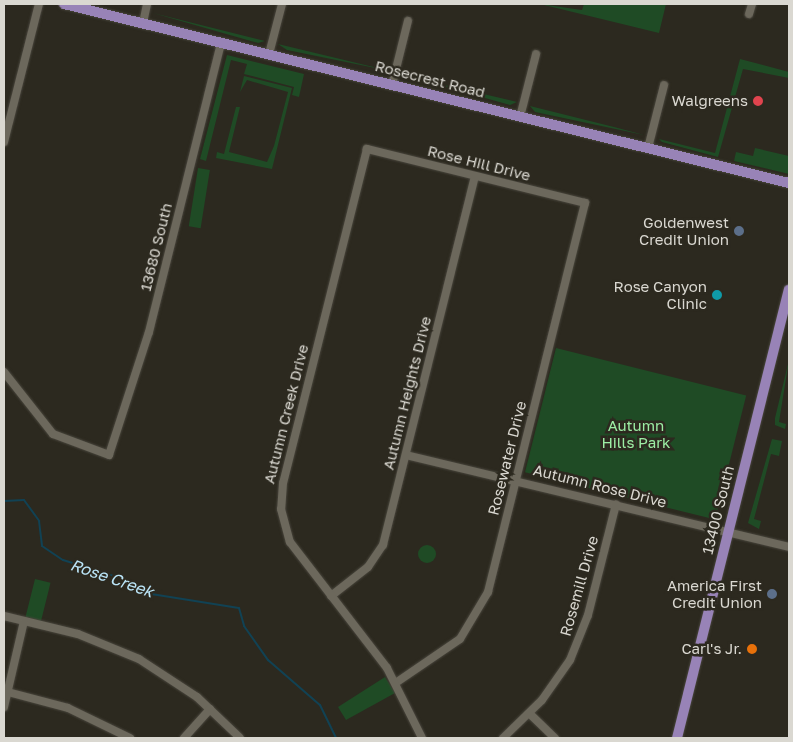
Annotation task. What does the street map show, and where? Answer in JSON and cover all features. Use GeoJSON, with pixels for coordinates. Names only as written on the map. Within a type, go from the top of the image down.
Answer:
{"type":"FeatureCollection","features":[{"type":"Feature","properties":{"kind":"main road","name":"Rosecrest Road"},"geometry":{"type":"LineString","coordinates":[[64,4],[789,183]]}},
{"type":"Feature","properties":{"kind":"main road","name":"13400 South"},"geometry":{"type":"LineString","coordinates":[[677,738],[789,290]]}},
{"type":"Feature","properties":{"kind":"street"},"geometry":{"type":"LineString","coordinates":[[4,142],[39,4]]}},
{"type":"Feature","properties":{"kind":"street"},"geometry":{"type":"LineString","coordinates":[[142,23],[147,4]]}},
{"type":"Feature","properties":{"kind":"street"},"geometry":{"type":"LineString","coordinates":[[269,54],[282,4]]}},
{"type":"Feature","properties":{"kind":"street"},"geometry":{"type":"LineString","coordinates":[[749,14],[752,4]]}},
{"type":"Feature","properties":{"kind":"street"},"geometry":{"type":"LineString","coordinates":[[392,85],[408,21]]}},
{"type":"Feature","properties":{"kind":"street","name":"13680 South"},"geometry":{"type":"LineString","coordinates":[[4,372],[53,434],[109,455],[148,332],[221,43]]}},
{"type":"Feature","properties":{"kind":"street"},"geometry":{"type":"LineString","coordinates":[[520,117],[536,54]]}},
{"type":"Feature","properties":{"kind":"street"},"geometry":{"type":"LineString","coordinates":[[648,148],[664,85]]}},
{"type":"Feature","properties":{"kind":"street","name":"Rose Hill Drive"},"geometry":{"type":"LineString","coordinates":[[367,149],[585,203]]}},
{"type":"Feature","properties":{"kind":"street","name":"Autumn Creek Drive"},"geometry":{"type":"LineString","coordinates":[[367,149],[281,499],[290,542],[396,682],[422,738]]}},
{"type":"Feature","properties":{"kind":"street","name":"Autumn Heights Drive"},"geometry":{"type":"LineString","coordinates":[[331,596],[379,553],[406,455],[476,176]]}},
{"type":"Feature","properties":{"kind":"street","name":"Rosewater Drive"},"geometry":{"type":"LineString","coordinates":[[396,682],[450,649],[476,617],[491,581],[585,203]]}},
{"type":"Feature","properties":{"kind":"street","name":"Autumn Rose Drive"},"geometry":{"type":"LineString","coordinates":[[406,455],[789,547]]}},
{"type":"Feature","properties":{"kind":"street","name":"Rosemill Drive"},"geometry":{"type":"LineString","coordinates":[[503,738],[530,714],[558,680],[577,646],[616,504]]}},
{"type":"Feature","properties":{"kind":"street"},"geometry":{"type":"LineString","coordinates":[[4,616],[126,653],[174,680],[210,709],[240,738]]}},
{"type":"Feature","properties":{"kind":"street"},"geometry":{"type":"LineString","coordinates":[[4,707],[6,691],[24,621]]}},
{"type":"Feature","properties":{"kind":"street"},"geometry":{"type":"LineString","coordinates":[[6,691],[80,712],[130,738]]}},
{"type":"Feature","properties":{"kind":"street"},"geometry":{"type":"LineString","coordinates":[[184,738],[210,709]]}},
{"type":"Feature","properties":{"kind":"street"},"geometry":{"type":"LineString","coordinates":[[530,714],[555,738]]}},
{"type":"Feature","properties":{"kind":"green space"},"geometry":{"type":"Polygon","coordinates":[[[540,4],[582,10],[584,4],[666,4],[659,33],[540,4]]]}},
{"type":"Feature","properties":{"kind":"green space"},"geometry":{"type":"Polygon","coordinates":[[[153,13],[265,41],[258,43],[153,13]]]}},
{"type":"Feature","properties":{"kind":"green space"},"geometry":{"type":"Polygon","coordinates":[[[278,44],[390,71],[287,50],[278,44]]]}},
{"type":"Feature","properties":{"kind":"green space"},"geometry":{"type":"Polygon","coordinates":[[[227,55],[304,74],[299,97],[292,95],[294,87],[244,74],[247,64],[231,60],[206,161],[200,159],[227,55]]]}},
{"type":"Feature","properties":{"kind":"green space"},"geometry":{"type":"Polygon","coordinates":[[[740,59],[789,72],[789,78],[743,69],[718,157],[662,142],[659,139],[715,153],[740,59]]]}},
{"type":"Feature","properties":{"kind":"green space"},"geometry":{"type":"Polygon","coordinates":[[[403,75],[517,102],[510,105],[403,75]]]}},
{"type":"Feature","properties":{"kind":"green space"},"geometry":{"type":"Polygon","coordinates":[[[244,76],[292,88],[272,169],[216,158],[217,152],[224,154],[236,107],[240,107],[229,152],[267,162],[274,146],[288,92],[247,80],[240,92],[244,76]]]}},
{"type":"Feature","properties":{"kind":"green space"},"geometry":{"type":"Polygon","coordinates":[[[530,106],[614,127],[644,135],[535,112],[530,106]]]}},
{"type":"Feature","properties":{"kind":"green space"},"geometry":{"type":"Polygon","coordinates":[[[755,148],[789,156],[789,174],[734,161],[736,152],[753,156],[755,148]]]}},
{"type":"Feature","properties":{"kind":"green space"},"geometry":{"type":"Polygon","coordinates":[[[198,168],[210,170],[201,228],[189,226],[198,168]]]}},
{"type":"Feature","properties":{"kind":"green space","name":"Autumn Hills Park"},"geometry":{"type":"Polygon","coordinates":[[[556,348],[746,395],[715,520],[525,472],[556,348]]]}},
{"type":"Feature","properties":{"kind":"green space"},"geometry":{"type":"Polygon","coordinates":[[[789,360],[779,422],[786,424],[785,429],[775,425],[775,418],[789,360]]]}},
{"type":"Feature","properties":{"kind":"green space"},"geometry":{"type":"Polygon","coordinates":[[[772,439],[782,441],[779,456],[771,454],[754,519],[761,521],[759,529],[748,523],[772,439]]]}},
{"type":"Feature","properties":{"kind":"green space"},"geometry":{"type":"Polygon","coordinates":[[[427,545],[433,548],[436,554],[433,560],[427,563],[421,560],[418,554],[421,548],[427,545]]]}},
{"type":"Feature","properties":{"kind":"green space"},"geometry":{"type":"Polygon","coordinates":[[[35,579],[51,583],[41,621],[26,617],[35,579]]]}},
{"type":"Feature","properties":{"kind":"green space"},"geometry":{"type":"Polygon","coordinates":[[[385,677],[395,693],[346,720],[338,707],[385,677]]]}},
{"type":"Feature","properties":{"kind":"waterway","name":"Rose Creek"},"geometry":{"type":"LineString","coordinates":[[4,501],[24,500],[39,521],[42,546],[63,560],[117,577],[145,593],[239,608],[244,626],[268,660],[320,705],[336,738]]}},
{"type":"Feature","properties":{"kind":"place","name":"Walgreens"},"geometry":{"type":"Point","coordinates":[758,101]}},
{"type":"Feature","properties":{"kind":"place","name":"Goldenwest Credit Union"},"geometry":{"type":"Point","coordinates":[739,231]}},
{"type":"Feature","properties":{"kind":"place","name":"Rose Canyon Clinic"},"geometry":{"type":"Point","coordinates":[717,295]}},
{"type":"Feature","properties":{"kind":"place","name":"America First Credit Union"},"geometry":{"type":"Point","coordinates":[772,594]}},
{"type":"Feature","properties":{"kind":"place","name":"Carl's Jr."},"geometry":{"type":"Point","coordinates":[752,649]}}]}
